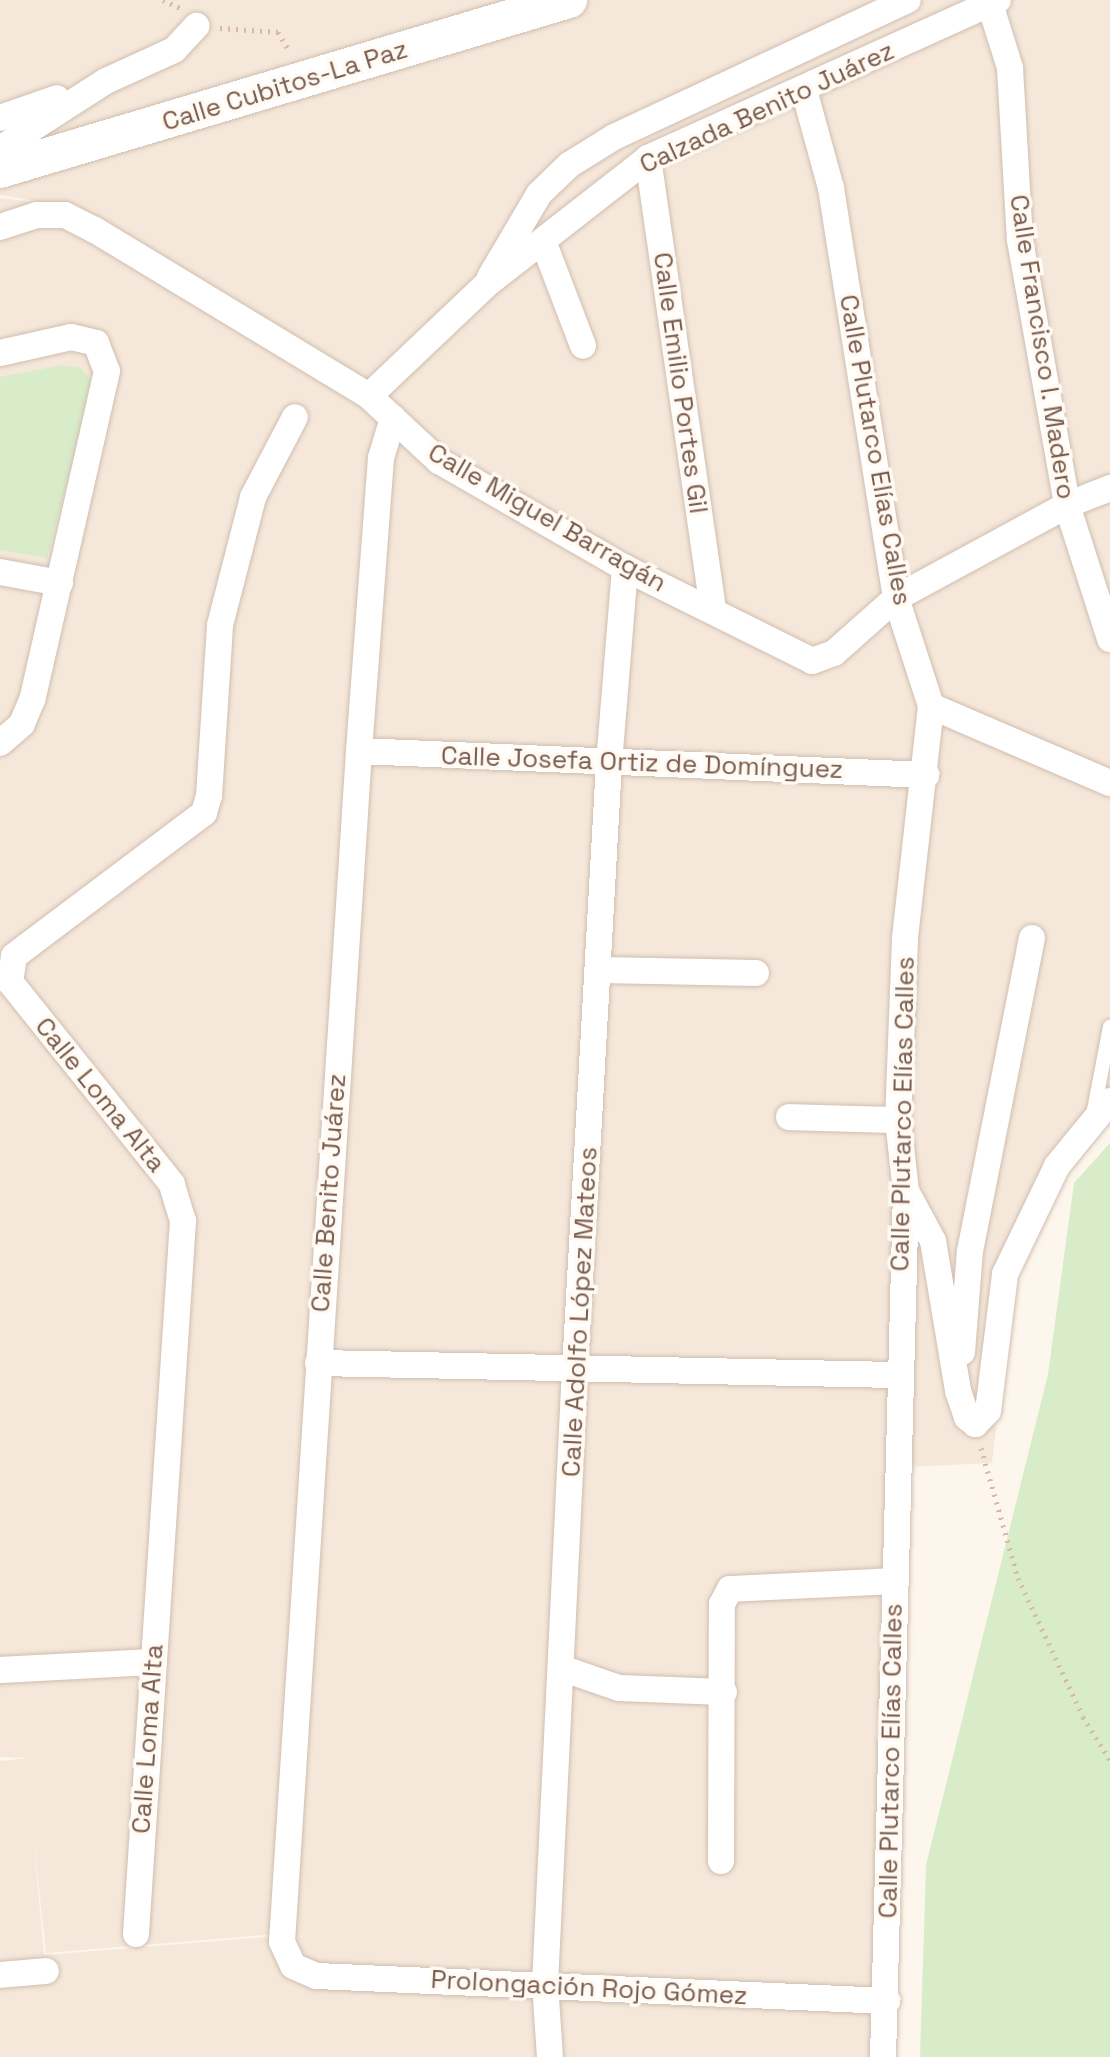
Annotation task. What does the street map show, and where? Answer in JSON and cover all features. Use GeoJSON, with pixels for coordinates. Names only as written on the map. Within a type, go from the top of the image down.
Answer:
{"type":"FeatureCollection","features":[{"type":"Feature","properties":{"kind":"main road","name":"Calle Cubitos-La Paz"},"geometry":{"type":"LineString","coordinates":[[0,170],[569,0]]}},
{"type":"Feature","properties":{"kind":"street"},"geometry":{"type":"LineString","coordinates":[[487,284],[531,205],[569,165],[614,137],[908,0]]}},
{"type":"Feature","properties":{"kind":"street","name":"Calzada Benito Juárez"},"geometry":{"type":"LineString","coordinates":[[369,396],[487,284],[648,158],[994,2]]}},
{"type":"Feature","properties":{"kind":"street","name":"Calle Francisco I. Madero"},"geometry":{"type":"LineString","coordinates":[[994,2],[1010,68],[1020,240],[1067,505],[1110,639]]}},
{"type":"Feature","properties":{"kind":"street"},"geometry":{"type":"LineString","coordinates":[[0,118],[106,81],[174,50],[196,26]]}},
{"type":"Feature","properties":{"kind":"street"},"geometry":{"type":"LineString","coordinates":[[0,149],[106,81]]}},
{"type":"Feature","properties":{"kind":"street","name":"Calle Plutarco Elías Calles"},"geometry":{"type":"LineString","coordinates":[[804,90],[831,188],[896,598],[931,706],[926,775],[905,939],[898,1120],[906,1191],[898,1375],[887,2001],[883,2057]]}},
{"type":"Feature","properties":{"kind":"street","name":"Calle Emilio Portes Gil"},"geometry":{"type":"LineString","coordinates":[[648,158],[713,609]]}},
{"type":"Feature","properties":{"kind":"street","name":"Calle Miguel Barragán"},"geometry":{"type":"LineString","coordinates":[[0,227],[37,215],[65,215],[369,396],[439,461],[625,568],[713,609],[789,654],[812,661],[834,653],[896,598]]}},
{"type":"Feature","properties":{"kind":"street"},"geometry":{"type":"LineString","coordinates":[[543,241],[583,346]]}},
{"type":"Feature","properties":{"kind":"street"},"geometry":{"type":"LineString","coordinates":[[0,353],[71,337],[96,343],[107,371],[32,700],[22,724],[0,743]]}},
{"type":"Feature","properties":{"kind":"street","name":"Calle Loma Alta"},"geometry":{"type":"LineString","coordinates":[[136,1934],[183,1221],[172,1184],[6,968],[204,813],[209,796],[220,625],[253,497],[295,417]]}},
{"type":"Feature","properties":{"kind":"street","name":"Calle Benito Juárez"},"geometry":{"type":"LineString","coordinates":[[293,1966],[282,1942],[318,1363],[381,458],[393,418]]}},
{"type":"Feature","properties":{"kind":"street"},"geometry":{"type":"LineString","coordinates":[[896,598],[1067,505],[1110,488]]}},
{"type":"Feature","properties":{"kind":"street","name":"Calle Adolfo López Mateos"},"geometry":{"type":"LineString","coordinates":[[550,2057],[545,1984],[564,1669],[575,1369],[601,970],[609,763],[625,568]]}},
{"type":"Feature","properties":{"kind":"street"},"geometry":{"type":"LineString","coordinates":[[0,572],[60,583]]}},
{"type":"Feature","properties":{"kind":"street"},"geometry":{"type":"LineString","coordinates":[[931,706],[1110,783]]}},
{"type":"Feature","properties":{"kind":"street","name":"Calle Josefa Ortiz de Domínguez"},"geometry":{"type":"LineString","coordinates":[[359,751],[926,775]]}},
{"type":"Feature","properties":{"kind":"street"},"geometry":{"type":"LineString","coordinates":[[958,1391],[970,1251],[1032,938]]}},
{"type":"Feature","properties":{"kind":"street"},"geometry":{"type":"LineString","coordinates":[[601,970],[756,973]]}},
{"type":"Feature","properties":{"kind":"street"},"geometry":{"type":"LineString","coordinates":[[906,1191],[933,1241],[958,1391],[967,1417],[975,1424],[988,1411],[1005,1274],[1057,1166],[1110,1101]]}},
{"type":"Feature","properties":{"kind":"street"},"geometry":{"type":"LineString","coordinates":[[789,1117],[898,1120]]}},
{"type":"Feature","properties":{"kind":"street"},"geometry":{"type":"LineString","coordinates":[[318,1363],[898,1375]]}},
{"type":"Feature","properties":{"kind":"street"},"geometry":{"type":"LineString","coordinates":[[721,1861],[722,1604],[730,1589],[893,1581]]}},
{"type":"Feature","properties":{"kind":"street"},"geometry":{"type":"LineString","coordinates":[[0,1670],[153,1662]]}},
{"type":"Feature","properties":{"kind":"street"},"geometry":{"type":"LineString","coordinates":[[564,1669],[619,1688],[724,1692]]}},
{"type":"Feature","properties":{"kind":"street","name":"Prolongación Rojo Gómez"},"geometry":{"type":"LineString","coordinates":[[293,1966],[317,1976],[887,2001]]}},
{"type":"Feature","properties":{"kind":"street"},"geometry":{"type":"LineString","coordinates":[[0,1975],[46,1971]]}},
{"type":"Feature","properties":{"kind":"lane"},"geometry":{"type":"LineString","coordinates":[[1091,1123],[1110,1027]]}},
{"type":"Feature","properties":{"kind":"path"},"geometry":{"type":"LineString","coordinates":[[196,26],[278,32]]}},
{"type":"Feature","properties":{"kind":"path"},"geometry":{"type":"LineString","coordinates":[[975,1424],[992,1501],[1018,1578],[1083,1717],[1110,1760]]}},
{"type":"Feature","properties":{"kind":"shaded area"},"geometry":{"type":"Polygon","coordinates":[[[0,0],[1110,0],[1110,786],[940,698],[893,608],[804,654],[444,453],[393,408],[289,1933],[46,1953],[33,1834],[44,1955],[290,1935],[395,414],[440,457],[810,666],[894,611],[935,701],[1110,791],[1110,1117],[1064,1174],[1014,1275],[992,1463],[905,1467],[894,2057],[0,2057],[0,1761],[28,1758],[0,1757],[0,198],[47,203],[0,195],[0,0]]]}},
{"type":"Feature","properties":{"kind":"green space"},"geometry":{"type":"Polygon","coordinates":[[[62,365],[81,368],[94,383],[47,558],[0,550],[0,377],[62,365]]]}},
{"type":"Feature","properties":{"kind":"green space"},"geometry":{"type":"Polygon","coordinates":[[[1110,1143],[1110,2057],[920,2057],[926,1865],[1048,1374],[1074,1183],[1110,1143]]]}}]}
